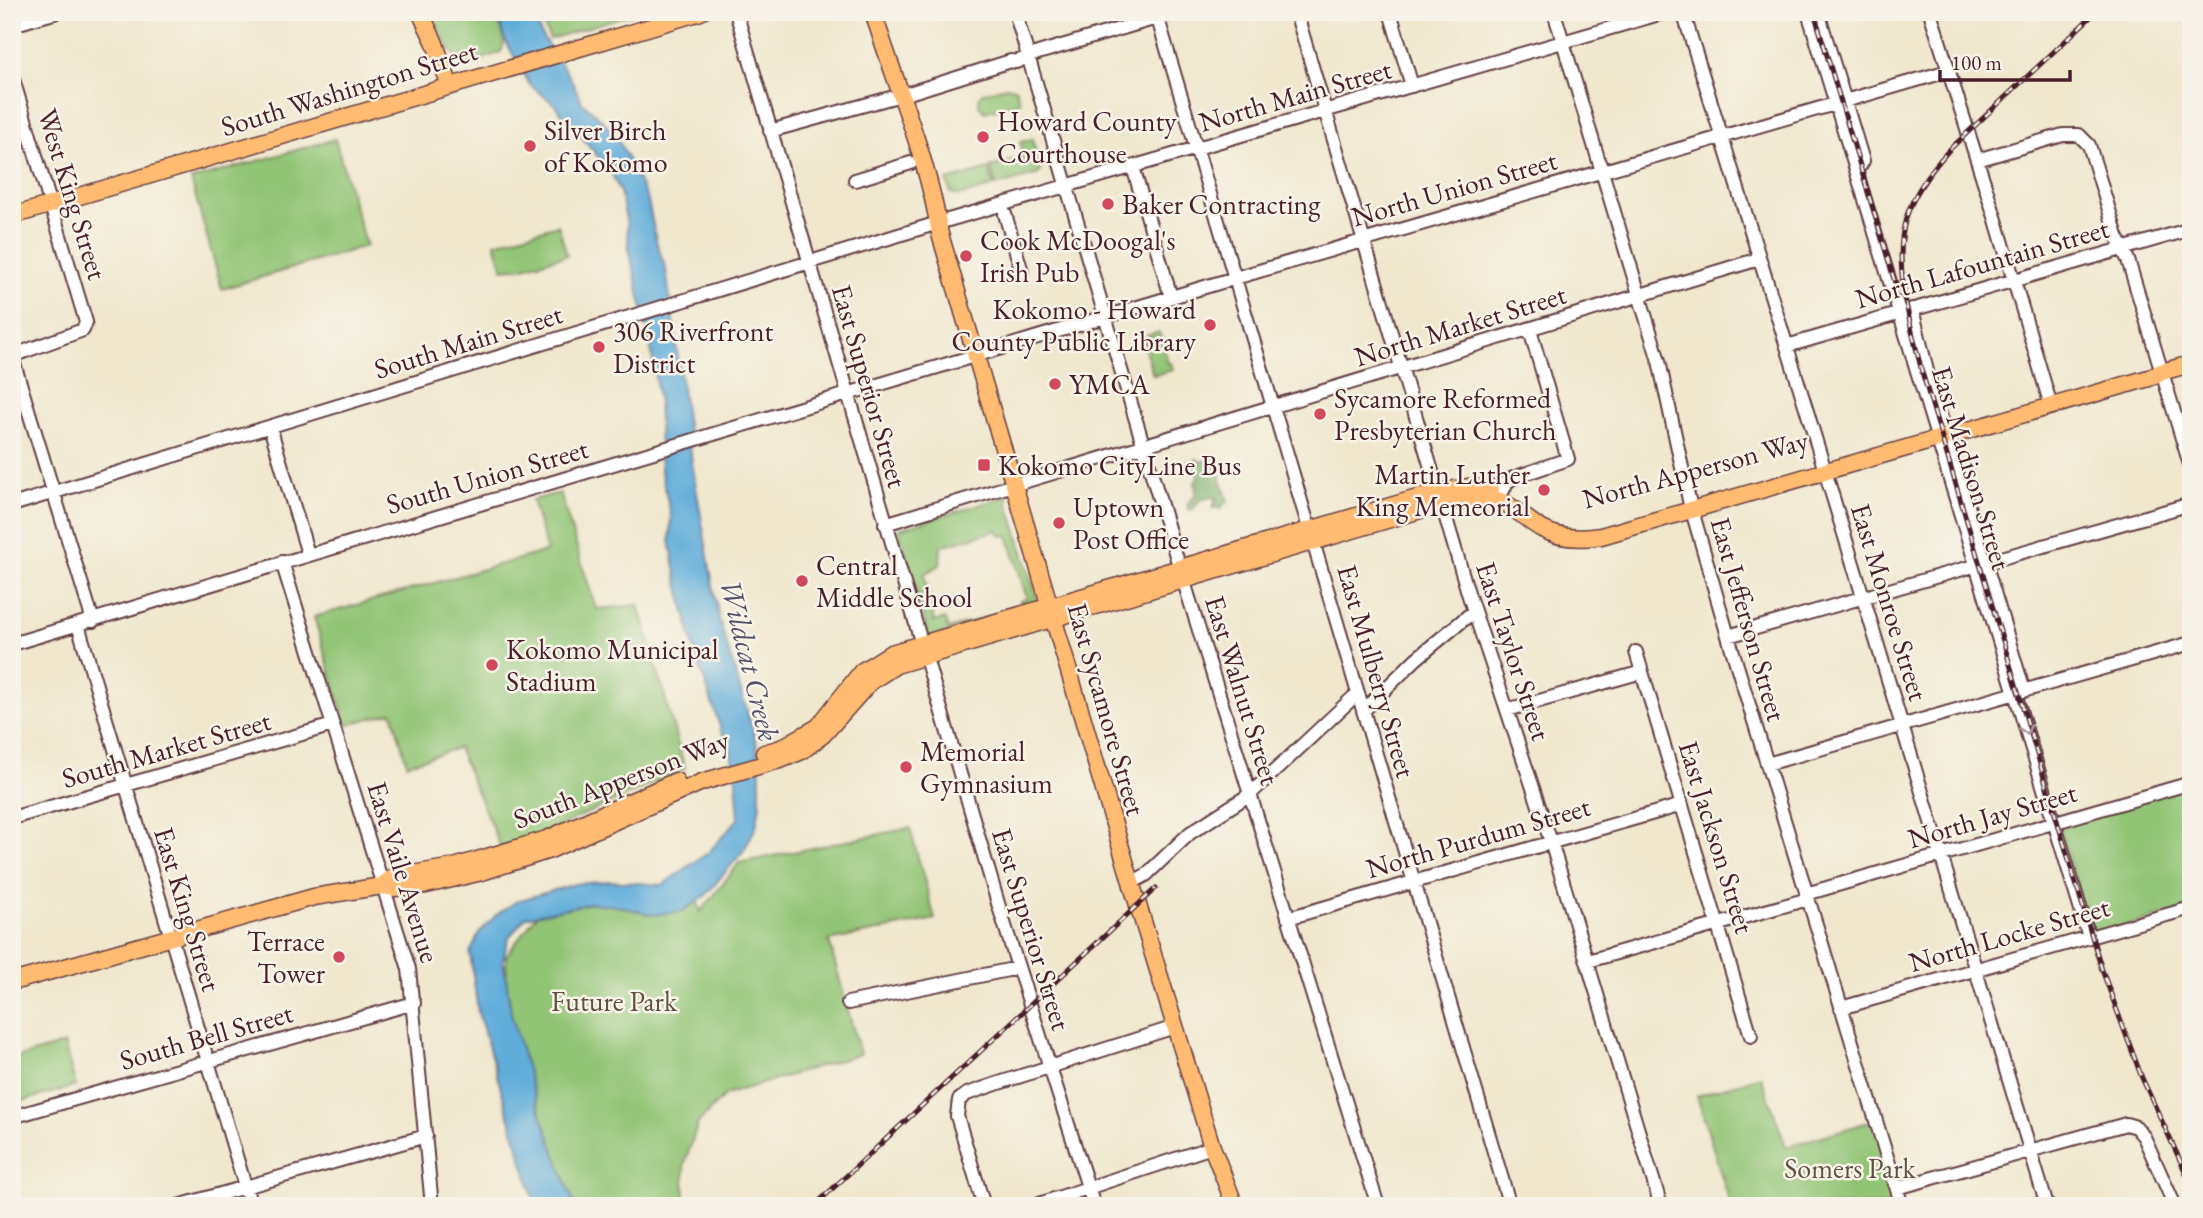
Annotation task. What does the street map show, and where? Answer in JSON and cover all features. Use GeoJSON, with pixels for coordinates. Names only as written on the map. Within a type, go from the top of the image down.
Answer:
{"type":"FeatureCollection","features":[{"type":"Feature","properties":{"kind":"main road"},"geometry":{"type":"LineString","coordinates":[[420,12],[450,86]]}},
{"type":"Feature","properties":{"kind":"main road","name":"South Washington Street"},"geometry":{"type":"LineString","coordinates":[[12,216],[701,12]]}},
{"type":"Feature","properties":{"kind":"main road","name":"East Sycamore Street"},"geometry":{"type":"LineString","coordinates":[[873,12],[905,103],[1013,486],[1131,883],[1212,1147],[1235,1206]]}},
{"type":"Feature","properties":{"kind":"main road","name":"North Apperson Way"},"geometry":{"type":"LineString","coordinates":[[1051,613],[1469,487],[1499,496],[1541,529],[1570,538],[1601,536],[1690,505],[1941,433],[2148,378],[2191,363]]}},
{"type":"Feature","properties":{"kind":"main road","name":"North Apperson Way"},"geometry":{"type":"LineString","coordinates":[[1941,433],[2147,372],[2161,372]]}},
{"type":"Feature","properties":{"kind":"main road","name":"South Apperson Way"},"geometry":{"type":"LineString","coordinates":[[12,982],[314,897],[382,886],[393,877],[454,867],[547,839],[705,776],[782,753],[818,727],[862,671],[891,653],[923,650],[1051,613]]}},
{"type":"Feature","properties":{"kind":"street"},"geometry":{"type":"LineString","coordinates":[[12,25],[57,12]]}},
{"type":"Feature","properties":{"kind":"street","name":"East Superior Street"},"geometry":{"type":"LineString","coordinates":[[736,12],[1018,968],[1094,1206]]}},
{"type":"Feature","properties":{"kind":"street","name":"East Walnut Street"},"geometry":{"type":"LineString","coordinates":[[1015,12],[1182,575],[1378,1206]]}},
{"type":"Feature","properties":{"kind":"street"},"geometry":{"type":"LineString","coordinates":[[770,131],[1011,61],[1016,62],[1157,15],[1177,12]]}},
{"type":"Feature","properties":{"kind":"street","name":"East Taylor Street"},"geometry":{"type":"LineString","coordinates":[[1296,12],[1439,498],[1551,842],[1661,1206]]}},
{"type":"Feature","properties":{"kind":"street"},"geometry":{"type":"LineString","coordinates":[[1390,12],[1412,86]]}},
{"type":"Feature","properties":{"kind":"street","name":"East Jefferson Street"},"geometry":{"type":"LineString","coordinates":[[1554,12],[1659,361],[1690,505],[1728,636],[1902,1206]]}},
{"type":"Feature","properties":{"kind":"street","name":"North Main Street"},"geometry":{"type":"LineString","coordinates":[[938,223],[1666,12]]}},
{"type":"Feature","properties":{"kind":"street","name":"East Monroe Street"},"geometry":{"type":"LineString","coordinates":[[1683,12],[1824,466],[2047,1206]]}},
{"type":"Feature","properties":{"kind":"street","name":"East Madison Street"},"geometry":{"type":"LineString","coordinates":[[1808,12],[1840,102]]}},
{"type":"Feature","properties":{"kind":"street","name":"East Madison Street"},"geometry":{"type":"LineString","coordinates":[[1818,12],[1840,102],[1899,313],[1941,433],[1981,564],[2089,937]]}},
{"type":"Feature","properties":{"kind":"street"},"geometry":{"type":"LineString","coordinates":[[1930,12],[1978,160],[2049,400]]}},
{"type":"Feature","properties":{"kind":"street","name":"East Mulberry Street"},"geometry":{"type":"LineString","coordinates":[[1157,15],[1510,1206]]}},
{"type":"Feature","properties":{"kind":"street","name":"North Union Street"},"geometry":{"type":"LineString","coordinates":[[976,356],[1602,170],[1948,71]]}},
{"type":"Feature","properties":{"kind":"street","name":"West King Street"},"geometry":{"type":"LineString","coordinates":[[12,76],[86,327],[12,356]]}},
{"type":"Feature","properties":{"kind":"street"},"geometry":{"type":"LineString","coordinates":[[1978,160],[2063,135],[2079,135],[2089,145],[2128,260],[2191,468]]}},
{"type":"Feature","properties":{"kind":"street"},"geometry":{"type":"LineString","coordinates":[[855,180],[911,163]]}},
{"type":"Feature","properties":{"kind":"street"},"geometry":{"type":"LineString","coordinates":[[1133,167],[1171,298]]}},
{"type":"Feature","properties":{"kind":"street"},"geometry":{"type":"LineString","coordinates":[[1005,214],[1022,272]]}},
{"type":"Feature","properties":{"kind":"street","name":"South Main Street"},"geometry":{"type":"LineString","coordinates":[[12,505],[938,223]]}},
{"type":"Feature","properties":{"kind":"street","name":"North Lafountain Street"},"geometry":{"type":"LineString","coordinates":[[1787,346],[2191,229]]}},
{"type":"Feature","properties":{"kind":"street","name":"North Market Street"},"geometry":{"type":"LineString","coordinates":[[1013,486],[1759,259]]}},
{"type":"Feature","properties":{"kind":"street","name":"East Madison Street"},"geometry":{"type":"LineString","coordinates":[[1912,309],[1941,433]]}},
{"type":"Feature","properties":{"kind":"street"},"geometry":{"type":"LineString","coordinates":[[1499,496],[1513,478],[1568,459],[1530,330]]}},
{"type":"Feature","properties":{"kind":"street"},"geometry":{"type":"LineString","coordinates":[[12,356],[93,621]]}},
{"type":"Feature","properties":{"kind":"street","name":"South Union Street"},"geometry":{"type":"LineString","coordinates":[[12,644],[976,356]]}},
{"type":"Feature","properties":{"kind":"street"},"geometry":{"type":"LineString","coordinates":[[270,427],[308,554]]}},
{"type":"Feature","properties":{"kind":"street"},"geometry":{"type":"LineString","coordinates":[[885,524],[1013,486]]}},
{"type":"Feature","properties":{"kind":"street"},"geometry":{"type":"LineString","coordinates":[[1728,636],[2191,504]]}},
{"type":"Feature","properties":{"kind":"street","name":"East Vaile Avenue"},"geometry":{"type":"LineString","coordinates":[[282,562],[409,969],[432,1206]]}},
{"type":"Feature","properties":{"kind":"street"},"geometry":{"type":"LineString","coordinates":[[1363,711],[1416,659],[1474,611]]}},
{"type":"Feature","properties":{"kind":"street","name":"East King Street"},"geometry":{"type":"LineString","coordinates":[[78,625],[251,1206]]}},
{"type":"Feature","properties":{"kind":"street"},"geometry":{"type":"LineString","coordinates":[[1767,764],[2191,643]]}},
{"type":"Feature","properties":{"kind":"street","name":"East Jackson Street"},"geometry":{"type":"LineString","coordinates":[[1636,652],[1751,1036]]}},
{"type":"Feature","properties":{"kind":"street"},"geometry":{"type":"LineString","coordinates":[[1507,710],[1642,672]]}},
{"type":"Feature","properties":{"kind":"street"},"geometry":{"type":"LineString","coordinates":[[1131,883],[1146,875],[1190,832],[1249,795],[1358,693]]}},
{"type":"Feature","properties":{"kind":"street","name":"South Market Street"},"geometry":{"type":"LineString","coordinates":[[12,818],[333,725]]}},
{"type":"Feature","properties":{"kind":"street","name":"North Jay Street"},"geometry":{"type":"LineString","coordinates":[[1588,961],[1718,925],[1941,855],[2191,783]]}},
{"type":"Feature","properties":{"kind":"street","name":"North Purdum Street"},"geometry":{"type":"LineString","coordinates":[[1288,918],[1682,805]]}},
{"type":"Feature","properties":{"kind":"street","name":"North Locke Street"},"geometry":{"type":"LineString","coordinates":[[1840,1007],[2191,908]]}},
{"type":"Feature","properties":{"kind":"street"},"geometry":{"type":"LineString","coordinates":[[848,1003],[1018,968]]}},
{"type":"Feature","properties":{"kind":"street","name":"South Bell Street"},"geometry":{"type":"LineString","coordinates":[[12,1117],[414,1003]]}},
{"type":"Feature","properties":{"kind":"street"},"geometry":{"type":"LineString","coordinates":[[984,1206],[957,1116],[959,1100],[967,1094],[1175,1027]]}},
{"type":"Feature","properties":{"kind":"street"},"geometry":{"type":"LineString","coordinates":[[1896,1188],[2119,1125],[2136,1127],[2144,1137],[2175,1206]]}},
{"type":"Feature","properties":{"kind":"street"},"geometry":{"type":"LineString","coordinates":[[178,1206],[426,1136]]}},
{"type":"Feature","properties":{"kind":"street"},"geometry":{"type":"LineString","coordinates":[[1033,1206],[1212,1147]]}},
{"type":"Feature","properties":{"kind":"green space"},"geometry":{"type":"Polygon","coordinates":[[[433,12],[496,12],[504,37],[501,52],[468,63],[462,61],[446,43],[433,12]]]}},
{"type":"Feature","properties":{"kind":"green space"},"geometry":{"type":"Polygon","coordinates":[[[537,12],[638,12],[550,39],[537,12]]]}},
{"type":"Feature","properties":{"kind":"green space"},"geometry":{"type":"Polygon","coordinates":[[[1009,86],[1016,89],[1020,102],[985,112],[979,106],[982,93],[1009,86]]]}},
{"type":"Feature","properties":{"kind":"green space"},"geometry":{"type":"Polygon","coordinates":[[[335,139],[366,246],[222,289],[191,180],[335,139]]]}},
{"type":"Feature","properties":{"kind":"green space"},"geometry":{"type":"Polygon","coordinates":[[[1032,139],[1041,170],[1039,174],[996,186],[991,167],[1024,157],[1020,142],[1032,139]]]}},
{"type":"Feature","properties":{"kind":"green space"},"geometry":{"type":"Polygon","coordinates":[[[989,169],[994,186],[959,196],[951,193],[947,181],[989,169]]]}},
{"type":"Feature","properties":{"kind":"green space"},"geometry":{"type":"Polygon","coordinates":[[[558,225],[567,255],[524,267],[503,269],[495,243],[558,225]]]}},
{"type":"Feature","properties":{"kind":"green space"},"geometry":{"type":"Polygon","coordinates":[[[1159,332],[1168,363],[1171,363],[1173,370],[1153,375],[1143,342],[1147,341],[1146,336],[1159,332]]]}},
{"type":"Feature","properties":{"kind":"green space"},"geometry":{"type":"Polygon","coordinates":[[[1197,459],[1199,462],[1215,459],[1228,501],[1221,508],[1213,508],[1216,499],[1212,497],[1200,500],[1189,510],[1187,504],[1195,495],[1198,478],[1196,470],[1187,472],[1184,464],[1197,459]]]}},
{"type":"Feature","properties":{"kind":"green space","name":"Kokomo Municipal Stadium"},"geometry":{"type":"Polygon","coordinates":[[[560,493],[596,609],[639,605],[685,769],[537,836],[501,848],[458,748],[407,764],[392,712],[346,725],[314,617],[547,551],[532,500],[560,493]]]}},
{"type":"Feature","properties":{"kind":"green space"},"geometry":{"type":"Polygon","coordinates":[[[1008,496],[1038,602],[929,638],[899,529],[1008,496]],[[998,530],[941,546],[940,565],[924,574],[934,622],[945,619],[948,629],[1022,607],[1020,601],[1027,599],[1008,535],[1000,536],[998,530]]]}},
{"type":"Feature","properties":{"kind":"green space"},"geometry":{"type":"Polygon","coordinates":[[[2191,783],[2191,908],[2089,937],[2058,821],[2191,783]]]}},
{"type":"Feature","properties":{"kind":"green space","name":"Future Park"},"geometry":{"type":"Polygon","coordinates":[[[910,828],[935,919],[829,941],[860,1054],[725,1095],[698,1123],[684,1165],[685,1205],[574,1206],[508,1020],[506,956],[545,904],[694,890],[701,912],[739,863],[910,828]]]}},
{"type":"Feature","properties":{"kind":"green space"},"geometry":{"type":"Polygon","coordinates":[[[64,1044],[76,1086],[12,1104],[12,1059],[64,1044]]]}},
{"type":"Feature","properties":{"kind":"green space","name":"Somers Park"},"geometry":{"type":"Polygon","coordinates":[[[1761,1076],[1786,1147],[1875,1120],[1902,1206],[1731,1206],[1697,1096],[1761,1076]]]}},
{"type":"Feature","properties":{"kind":"water"},"geometry":{"type":"Polygon","coordinates":[[[496,12],[532,12],[542,36],[569,76],[582,102],[605,123],[620,143],[648,201],[657,244],[666,269],[693,470],[719,620],[756,741],[760,774],[760,804],[756,827],[744,850],[705,896],[683,911],[653,915],[592,903],[526,917],[509,937],[503,960],[512,1017],[537,1104],[575,1206],[538,1206],[533,1196],[478,1012],[470,953],[479,933],[496,915],[517,901],[575,884],[611,881],[662,885],[709,852],[739,818],[731,752],[694,649],[677,579],[670,541],[671,516],[661,472],[658,397],[650,341],[629,249],[620,192],[611,172],[554,104],[530,85],[505,40],[496,12]]]}},
{"type":"Feature","properties":{"kind":"railway"},"geometry":{"type":"LineString","coordinates":[[1814,12],[1899,296]]}},
{"type":"Feature","properties":{"kind":"railway"},"geometry":{"type":"LineString","coordinates":[[2096,12],[1949,150],[1930,173],[1918,190],[1906,218],[1902,236],[1902,275],[1908,316],[1922,372],[2102,970],[2142,1078],[2191,1184]]}},
{"type":"Feature","properties":{"kind":"railway"},"geometry":{"type":"LineString","coordinates":[[814,1206],[1156,888]]}},
{"type":"Feature","properties":{"kind":"place","name":"Howard County Courthouse"},"geometry":{"type":"Point","coordinates":[983,137]}},
{"type":"Feature","properties":{"kind":"place","name":"Silver Birch of Kokomo"},"geometry":{"type":"Point","coordinates":[530,146]}},
{"type":"Feature","properties":{"kind":"place","name":"Baker Contracting"},"geometry":{"type":"Point","coordinates":[1108,204]}},
{"type":"Feature","properties":{"kind":"place","name":"Cook McDoogal's Irish Pub"},"geometry":{"type":"Point","coordinates":[966,256]}},
{"type":"Feature","properties":{"kind":"place","name":"Kokomo - Howard County Public Library"},"geometry":{"type":"Point","coordinates":[1210,325]}},
{"type":"Feature","properties":{"kind":"place","name":"306 Riverfront District"},"geometry":{"type":"Point","coordinates":[599,347]}},
{"type":"Feature","properties":{"kind":"place","name":"YMCA"},"geometry":{"type":"Point","coordinates":[1055,384]}},
{"type":"Feature","properties":{"kind":"place","name":"Sycamore Reformed Presbyterian Church"},"geometry":{"type":"Point","coordinates":[1320,414]}},
{"type":"Feature","properties":{"kind":"place","name":"Kokomo CityLine Bus"},"geometry":{"type":"Point","coordinates":[984,465]}},
{"type":"Feature","properties":{"kind":"place","name":"Martin Luther King Memeorial"},"geometry":{"type":"Point","coordinates":[1544,490]}},
{"type":"Feature","properties":{"kind":"place","name":"Uptown Post Office"},"geometry":{"type":"Point","coordinates":[1059,523]}},
{"type":"Feature","properties":{"kind":"place","name":"Central Middle School"},"geometry":{"type":"Point","coordinates":[802,581]}},
{"type":"Feature","properties":{"kind":"place","name":"Kokomo Municipal Stadium"},"geometry":{"type":"Point","coordinates":[492,665]}},
{"type":"Feature","properties":{"kind":"place","name":"Memorial Gymnasium"},"geometry":{"type":"Point","coordinates":[906,767]}},
{"type":"Feature","properties":{"kind":"place","name":"Terrace Tower"},"geometry":{"type":"Point","coordinates":[339,957]}},
{"type":"Feature","properties":{"kind":"water label","name":"Wildcat Creek"},"geometry":{"type":"Point","coordinates":[750,660]}}]}
